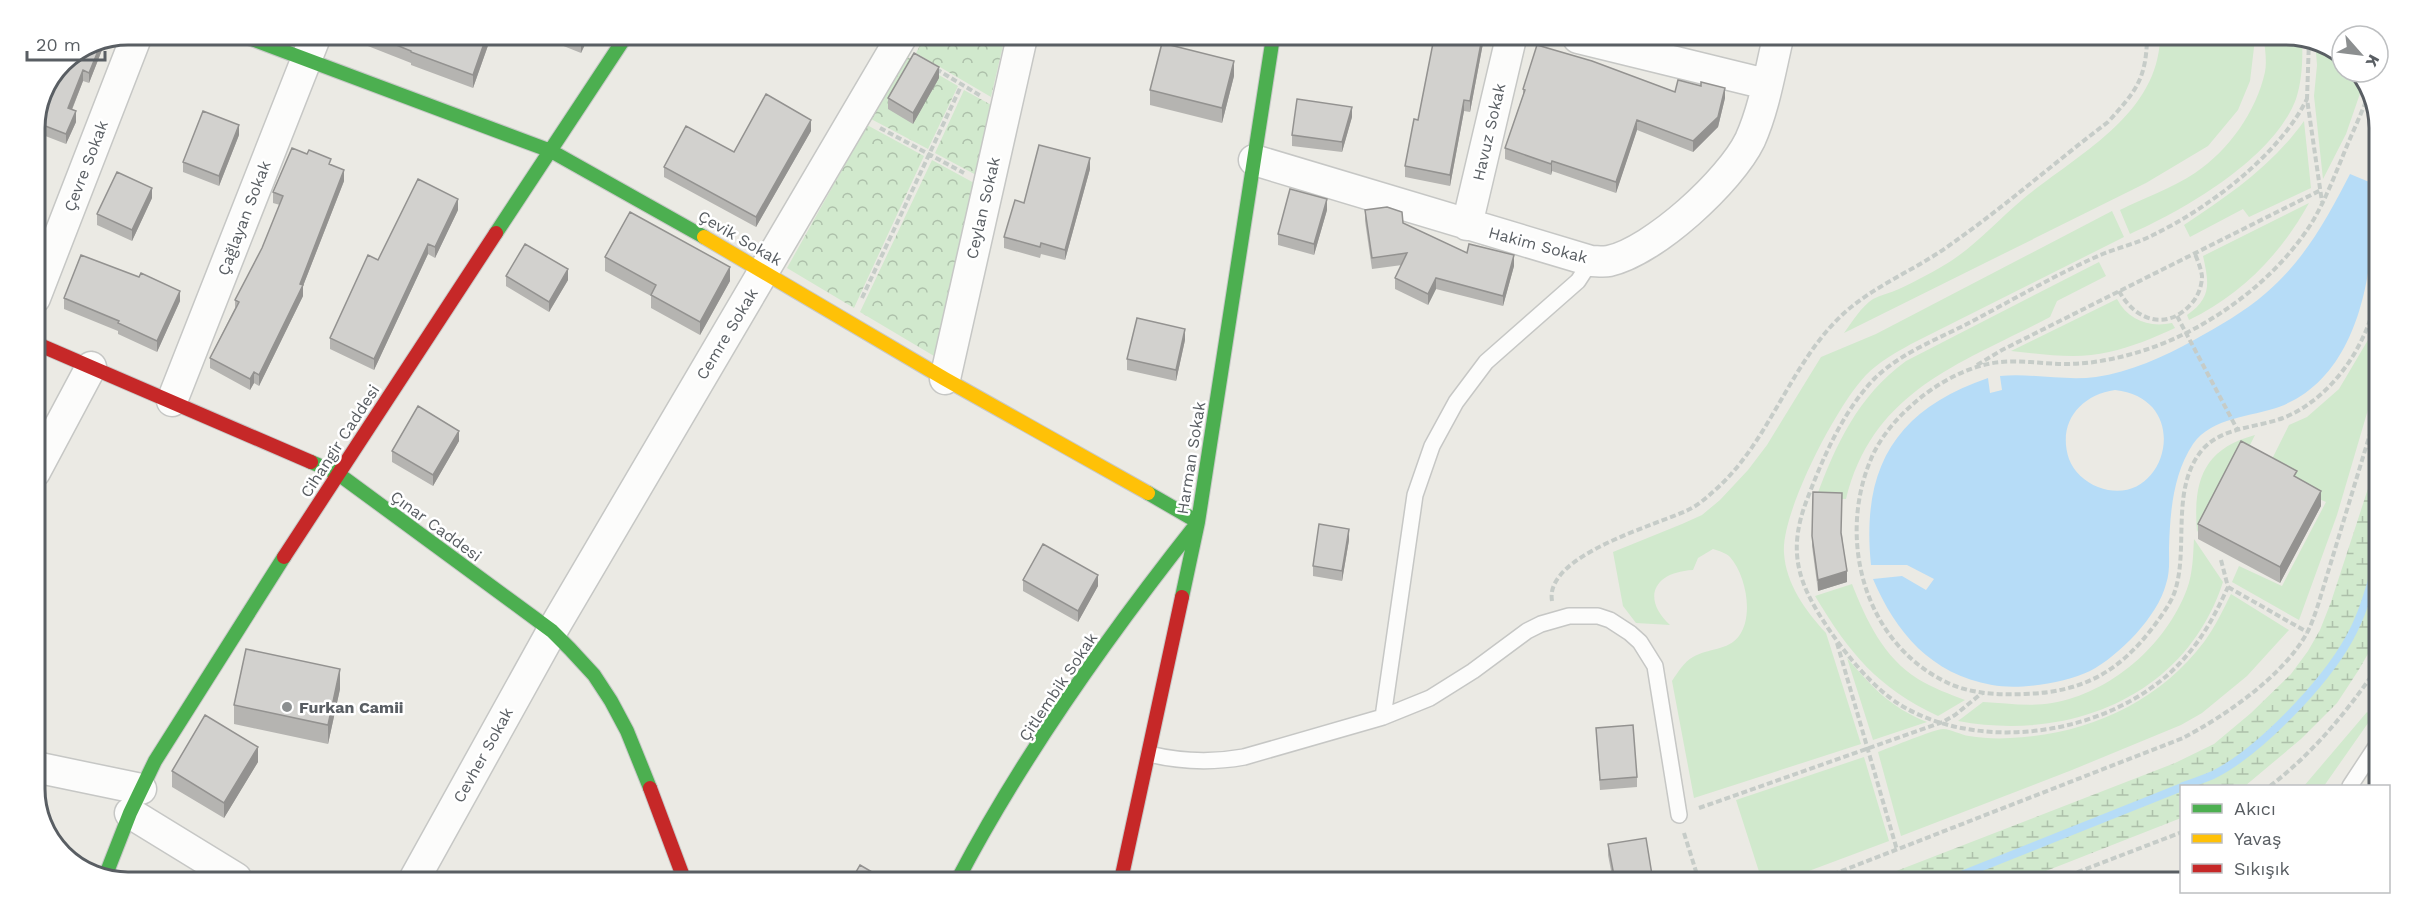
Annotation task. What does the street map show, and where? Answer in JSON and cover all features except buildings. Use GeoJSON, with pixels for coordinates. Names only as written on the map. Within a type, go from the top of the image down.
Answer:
{"type":"FeatureCollection","features":[{"type":"Feature","properties":{"kind":"street","name":"Çevre Sokak"},"geometry":{"type":"LineString","coordinates":[[45,272],[133,45]]}},
{"type":"Feature","properties":{"kind":"street","name":"Cihangir Caddesi"},"geometry":{"type":"LineString","coordinates":[[108,869],[135,801],[155,761],[337,473],[620,45]]}},
{"type":"Feature","properties":{"kind":"street","name":"Cemre Sokak"},"geometry":{"type":"LineString","coordinates":[[552,631],[897,45]]}},
{"type":"Feature","properties":{"kind":"street","name":"Ceylan Sokak"},"geometry":{"type":"LineString","coordinates":[[945,379],[1020,45]]}},
{"type":"Feature","properties":{"kind":"street","name":"Harman Sokak"},"geometry":{"type":"LineString","coordinates":[[1123,872],[1198,522],[1272,45]]}},
{"type":"Feature","properties":{"kind":"street","name":"Havuz Sokak"},"geometry":{"type":"LineString","coordinates":[[1467,225],[1509,45]]}},
{"type":"Feature","properties":{"kind":"street"},"geometry":{"type":"LineString","coordinates":[[1607,45],[1766,84]]}},
{"type":"Feature","properties":{"kind":"street","name":"Hakim Sokak"},"geometry":{"type":"LineString","coordinates":[[1254,160],[1591,261],[1609,261],[1648,243],[1712,191],[1731,170],[1749,142],[1757,121],[1776,45]]}},
{"type":"Feature","properties":{"kind":"street","name":"Çevik Sokak"},"geometry":{"type":"LineString","coordinates":[[311,47],[551,151],[764,271],[945,379],[1198,522]]}},
{"type":"Feature","properties":{"kind":"street","name":"Çağlayan Sokak"},"geometry":{"type":"LineString","coordinates":[[172,401],[311,47]]}},
{"type":"Feature","properties":{"kind":"street","name":"Çınar Caddesi"},"geometry":{"type":"LineString","coordinates":[[45,347],[337,473],[552,631],[593,675],[613,704],[629,735],[664,821],[682,872]]}},
{"type":"Feature","properties":{"kind":"street"},"geometry":{"type":"LineString","coordinates":[[45,453],[91,367]]}},
{"type":"Feature","properties":{"kind":"street","name":"Çitlembik Sokak"},"geometry":{"type":"LineString","coordinates":[[962,872],[1002,800],[1050,726],[1148,585],[1198,522]]}},
{"type":"Feature","properties":{"kind":"street","name":"Cevher Sokak"},"geometry":{"type":"LineString","coordinates":[[418,872],[552,631]]}},
{"type":"Feature","properties":{"kind":"street"},"geometry":{"type":"LineString","coordinates":[[45,770],[135,801],[228,872]]}},
{"type":"Feature","properties":{"kind":"lane"},"geometry":{"type":"LineString","coordinates":[[1383,717],[1415,495],[1432,446],[1456,402],[1485,362],[1578,280],[1591,261]]}},
{"type":"Feature","properties":{"kind":"lane"},"geometry":{"type":"LineString","coordinates":[[1149,754],[1195,762],[1221,761],[1244,757],[1383,717],[1431,698],[1473,671],[1527,631],[1555,618],[1598,616],[1610,620],[1630,633],[1649,653],[1655,666],[1679,815]]}},
{"type":"Feature","properties":{"kind":"lane"},"geometry":{"type":"LineString","coordinates":[[2351,785],[2369,757]]}},
{"type":"Feature","properties":{"kind":"path"},"geometry":{"type":"LineString","coordinates":[[1555,618],[1551,596],[1557,579],[1578,559],[1615,539],[1691,509],[1714,491],[1736,469],[1762,432],[1815,344],[1852,306],[1873,290],[1897,279],[1951,245],[2108,122],[2128,101],[2141,80],[2146,62],[2147,45]]}},
{"type":"Feature","properties":{"kind":"path"},"geometry":{"type":"LineString","coordinates":[[2308,48],[2307,99],[2322,202]]}},
{"type":"Feature","properties":{"kind":"path"},"geometry":{"type":"LineString","coordinates":[[934,68],[988,100]]}},
{"type":"Feature","properties":{"kind":"path"},"geometry":{"type":"LineString","coordinates":[[860,303],[962,84]]}},
{"type":"Feature","properties":{"kind":"path"},"geometry":{"type":"LineString","coordinates":[[2221,560],[2228,586],[2206,631],[2179,664],[2149,690],[2121,707],[2084,721],[2038,730],[1990,732],[1942,722],[1919,714],[1890,697],[1836,640],[1804,588],[1797,546],[1807,499],[1840,427],[1865,389],[1877,376],[1908,354],[2098,256],[2150,237],[2208,202],[2250,169],[2292,126],[2307,99]]}},
{"type":"Feature","properties":{"kind":"path"},"geometry":{"type":"LineString","coordinates":[[1968,370],[2004,362],[2092,363],[2147,350],[2216,317],[2247,295],[2295,245],[2313,220],[2365,103]]}},
{"type":"Feature","properties":{"kind":"path"},"geometry":{"type":"LineString","coordinates":[[877,126],[969,176]]}},
{"type":"Feature","properties":{"kind":"path"},"geometry":{"type":"LineString","coordinates":[[2321,190],[2002,350],[1921,398],[1895,421],[1881,441],[1871,458],[1861,488],[1856,540],[1859,570],[1865,592],[1890,634],[1907,654],[1945,681],[1982,693],[2055,693],[2078,687],[2103,675],[2146,637],[2175,594],[2186,486],[2196,460],[2204,448],[2220,436],[2237,429],[2281,419],[2323,394],[2360,345],[2369,324]]}},
{"type":"Feature","properties":{"kind":"path"},"geometry":{"type":"LineString","coordinates":[[2119,291],[2125,302],[2142,316],[2163,320],[2177,316],[2195,300],[2200,288],[2202,277],[2195,254]]}},
{"type":"Feature","properties":{"kind":"path"},"geometry":{"type":"LineString","coordinates":[[2177,316],[2237,429]]}},
{"type":"Feature","properties":{"kind":"path"},"geometry":{"type":"LineString","coordinates":[[1840,872],[2183,738],[2235,707],[2264,683],[2291,655],[2307,633],[2318,605],[2369,437]]}},
{"type":"Feature","properties":{"kind":"path"},"geometry":{"type":"LineString","coordinates":[[2228,586],[2307,633]]}},
{"type":"Feature","properties":{"kind":"path"},"geometry":{"type":"LineString","coordinates":[[1836,640],[1897,850]]}},
{"type":"Feature","properties":{"kind":"path"},"geometry":{"type":"LineString","coordinates":[[2271,785],[2300,762],[2329,732],[2369,679]]}},
{"type":"Feature","properties":{"kind":"path"},"geometry":{"type":"LineString","coordinates":[[1696,872],[1679,815],[1942,722],[1955,715],[1982,693]]}},
{"type":"Feature","properties":{"kind":"path"},"geometry":{"type":"LineString","coordinates":[[2078,872],[2180,832]]}},
{"type":"Feature","properties":{"kind":"green space"},"geometry":{"type":"Polygon","coordinates":[[[920,45],[1003,45],[991,97],[916,53],[920,45]]]}},
{"type":"Feature","properties":{"kind":"green space"},"geometry":{"type":"Polygon","coordinates":[[[2159,45],[2254,45],[2250,81],[2238,110],[2208,146],[2146,183],[1844,333],[1869,302],[1932,272],[1961,254],[2023,199],[2110,132],[2145,90],[2155,66],[2159,45]]]}},
{"type":"Feature","properties":{"kind":"green space"},"geometry":{"type":"Polygon","coordinates":[[[2265,45],[2302,47],[2300,85],[2296,99],[2285,121],[2269,142],[2225,180],[2201,196],[2130,234],[2120,210],[2195,173],[2219,153],[2248,115],[2261,87],[2266,60],[2265,45]]]}},
{"type":"Feature","properties":{"kind":"green space"},"geometry":{"type":"Polygon","coordinates":[[[2316,50],[2330,58],[2330,84],[2357,84],[2361,91],[2346,134],[2323,179],[2314,96],[2316,50]]]}},
{"type":"Feature","properties":{"kind":"green space"},"geometry":{"type":"Polygon","coordinates":[[[906,56],[958,86],[928,149],[871,119],[906,56]]]}},
{"type":"Feature","properties":{"kind":"green space"},"geometry":{"type":"Polygon","coordinates":[[[964,90],[995,107],[978,176],[935,153],[964,90]]]}},
{"type":"Feature","properties":{"kind":"green space"},"geometry":{"type":"Polygon","coordinates":[[[2304,121],[2311,188],[2249,217],[2243,209],[2190,237],[2184,225],[2264,166],[2304,121]]]}},
{"type":"Feature","properties":{"kind":"green space"},"geometry":{"type":"Polygon","coordinates":[[[867,125],[924,156],[854,308],[787,268],[867,125]]]}},
{"type":"Feature","properties":{"kind":"green space"},"geometry":{"type":"Polygon","coordinates":[[[932,160],[976,184],[934,356],[860,312],[932,160]]]}},
{"type":"Feature","properties":{"kind":"green space"},"geometry":{"type":"Polygon","coordinates":[[[2309,203],[2286,239],[2258,271],[2226,298],[2189,320],[2187,315],[2201,302],[2207,289],[2207,274],[2203,256],[2309,203]]]}},
{"type":"Feature","properties":{"kind":"green space"},"geometry":{"type":"Polygon","coordinates":[[[2112,211],[2124,237],[1905,347],[1876,366],[1854,390],[1827,434],[1801,487],[1785,535],[1784,553],[1788,575],[1798,596],[1826,633],[1861,744],[1694,798],[1672,681],[1690,659],[1724,647],[1739,636],[1746,618],[1744,585],[1730,557],[1713,549],[1698,558],[1693,570],[1669,576],[1656,588],[1654,596],[1656,605],[1670,625],[1636,623],[1623,606],[1613,552],[1702,515],[1720,500],[1767,445],[1821,357],[1876,334],[2112,211]]]}},
{"type":"Feature","properties":{"kind":"green space"},"geometry":{"type":"Polygon","coordinates":[[[2099,262],[2106,276],[2057,301],[2050,317],[1953,366],[1924,385],[1899,406],[1877,431],[1859,462],[1846,499],[1816,498],[1850,422],[1874,390],[1889,375],[1906,361],[2099,262]]]}},
{"type":"Feature","properties":{"kind":"green space"},"geometry":{"type":"Polygon","coordinates":[[[2117,299],[2127,312],[2140,321],[2155,324],[2172,323],[2175,328],[2118,350],[2085,356],[2011,351],[2117,299]]]}},
{"type":"Feature","properties":{"kind":"green space"},"geometry":{"type":"Polygon","coordinates":[[[2369,338],[2369,406],[2337,515],[2299,620],[2232,582],[2239,566],[2282,586],[2326,502],[2299,490],[2269,465],[2289,425],[2307,417],[2339,389],[2369,338]]]}},
{"type":"Feature","properties":{"kind":"green space"},"geometry":{"type":"Polygon","coordinates":[[[2255,435],[2245,455],[2238,453],[2197,532],[2197,497],[2205,470],[2223,449],[2255,435]]]}},
{"type":"Feature","properties":{"kind":"green space"},"geometry":{"type":"Polygon","coordinates":[[[2369,486],[2369,652],[2337,703],[2301,739],[2246,785],[2180,785],[2180,818],[2043,872],[1894,872],[2175,763],[2214,744],[2251,713],[2291,674],[2320,630],[2369,486]]]}},
{"type":"Feature","properties":{"kind":"green space"},"geometry":{"type":"Polygon","coordinates":[[[2194,539],[2223,582],[2206,622],[2182,655],[2152,682],[2119,702],[2081,716],[2041,724],[2000,726],[1958,721],[1983,702],[2035,705],[2074,698],[2095,689],[2134,663],[2151,647],[2178,610],[2190,577],[2194,539]]]}},
{"type":"Feature","properties":{"kind":"green space"},"geometry":{"type":"Polygon","coordinates":[[[1852,584],[1870,624],[1895,660],[1918,679],[1965,700],[1938,716],[1898,693],[1867,667],[1840,635],[1815,596],[1852,584]]]}},
{"type":"Feature","properties":{"kind":"green space"},"geometry":{"type":"Polygon","coordinates":[[[2231,594],[2289,630],[2247,676],[2202,713],[2181,725],[2072,770],[1901,836],[1878,752],[1943,729],[1984,738],[2038,736],[2093,722],[2118,712],[2165,682],[2186,664],[2208,636],[2231,594]]]}},
{"type":"Feature","properties":{"kind":"green space"},"geometry":{"type":"Polygon","coordinates":[[[1847,658],[1883,696],[1903,710],[1927,722],[1873,740],[1847,658]]]}},
{"type":"Feature","properties":{"kind":"green space"},"geometry":{"type":"Polygon","coordinates":[[[2367,712],[2369,713],[2369,722],[2325,785],[2305,785],[2367,712]]]}},
{"type":"Feature","properties":{"kind":"green space"},"geometry":{"type":"Polygon","coordinates":[[[1864,757],[1889,841],[1806,872],[1759,872],[1736,800],[1864,757]]]}},
{"type":"Feature","properties":{"kind":"water"},"geometry":{"type":"Polygon","coordinates":[[[2350,174],[2369,182],[2369,267],[2359,312],[2347,343],[2330,369],[2308,391],[2279,407],[2221,423],[2201,435],[2193,444],[2181,468],[2174,494],[2170,521],[2169,571],[2166,584],[2155,609],[2136,634],[2113,656],[2090,671],[2068,679],[2016,687],[1970,680],[1934,661],[1918,648],[1893,617],[1873,579],[1902,576],[1926,590],[1934,579],[1907,565],[1871,565],[1869,530],[1872,499],[1879,472],[1891,447],[1907,426],[1929,407],[1956,391],[1988,378],[1990,393],[2002,390],[2000,376],[2096,377],[2134,368],[2159,358],[2213,329],[2258,300],[2292,267],[2324,222],[2350,174]],[[2115,390],[2091,398],[2074,413],[2066,434],[2069,459],[2074,468],[2081,476],[2098,487],[2121,491],[2140,484],[2154,470],[2162,452],[2163,432],[2156,413],[2141,398],[2115,390]]]}},
{"type":"Feature","properties":{"kind":"waterway"},"geometry":{"type":"LineString","coordinates":[[2186,785],[2213,775],[2231,764],[2270,734],[2307,696],[2324,676],[2349,639],[2369,590]]}},
{"type":"Feature","properties":{"kind":"waterway"},"geometry":{"type":"LineString","coordinates":[[1969,872],[2180,788]]}},
{"type":"Feature","properties":{"kind":"traffic: fast"},"geometry":{"type":"LineString","coordinates":[[268,45],[551,151],[704,237]]}},
{"type":"Feature","properties":{"kind":"traffic: fast"},"geometry":{"type":"LineString","coordinates":[[496,233],[620,45]]}},
{"type":"Feature","properties":{"kind":"traffic: fast"},"geometry":{"type":"LineString","coordinates":[[1182,597],[1198,522],[1272,45]]}},
{"type":"Feature","properties":{"kind":"traffic: fast"},"geometry":{"type":"LineString","coordinates":[[311,462],[337,473],[552,631],[594,675],[611,701],[627,731],[650,788]]}},
{"type":"Feature","properties":{"kind":"traffic: fast"},"geometry":{"type":"LineString","coordinates":[[962,872],[1011,786],[1070,695],[1198,522],[1148,493]]}},
{"type":"Feature","properties":{"kind":"traffic: fast"},"geometry":{"type":"LineString","coordinates":[[108,869],[130,813],[155,761],[284,557]]}},
{"type":"Feature","properties":{"kind":"traffic: slow"},"geometry":{"type":"LineString","coordinates":[[704,237],[945,379],[1148,493]]}},
{"type":"Feature","properties":{"kind":"traffic: jam"},"geometry":{"type":"LineString","coordinates":[[284,557],[496,233]]}},
{"type":"Feature","properties":{"kind":"traffic: jam"},"geometry":{"type":"LineString","coordinates":[[45,347],[311,462]]}},
{"type":"Feature","properties":{"kind":"traffic: jam"},"geometry":{"type":"LineString","coordinates":[[1123,872],[1182,597]]}},
{"type":"Feature","properties":{"kind":"traffic: jam"},"geometry":{"type":"LineString","coordinates":[[650,788],[681,872]]}},
{"type":"Feature","properties":{"kind":"place","name":"Furkan Camii"},"geometry":{"type":"Point","coordinates":[287,707]}}]}
